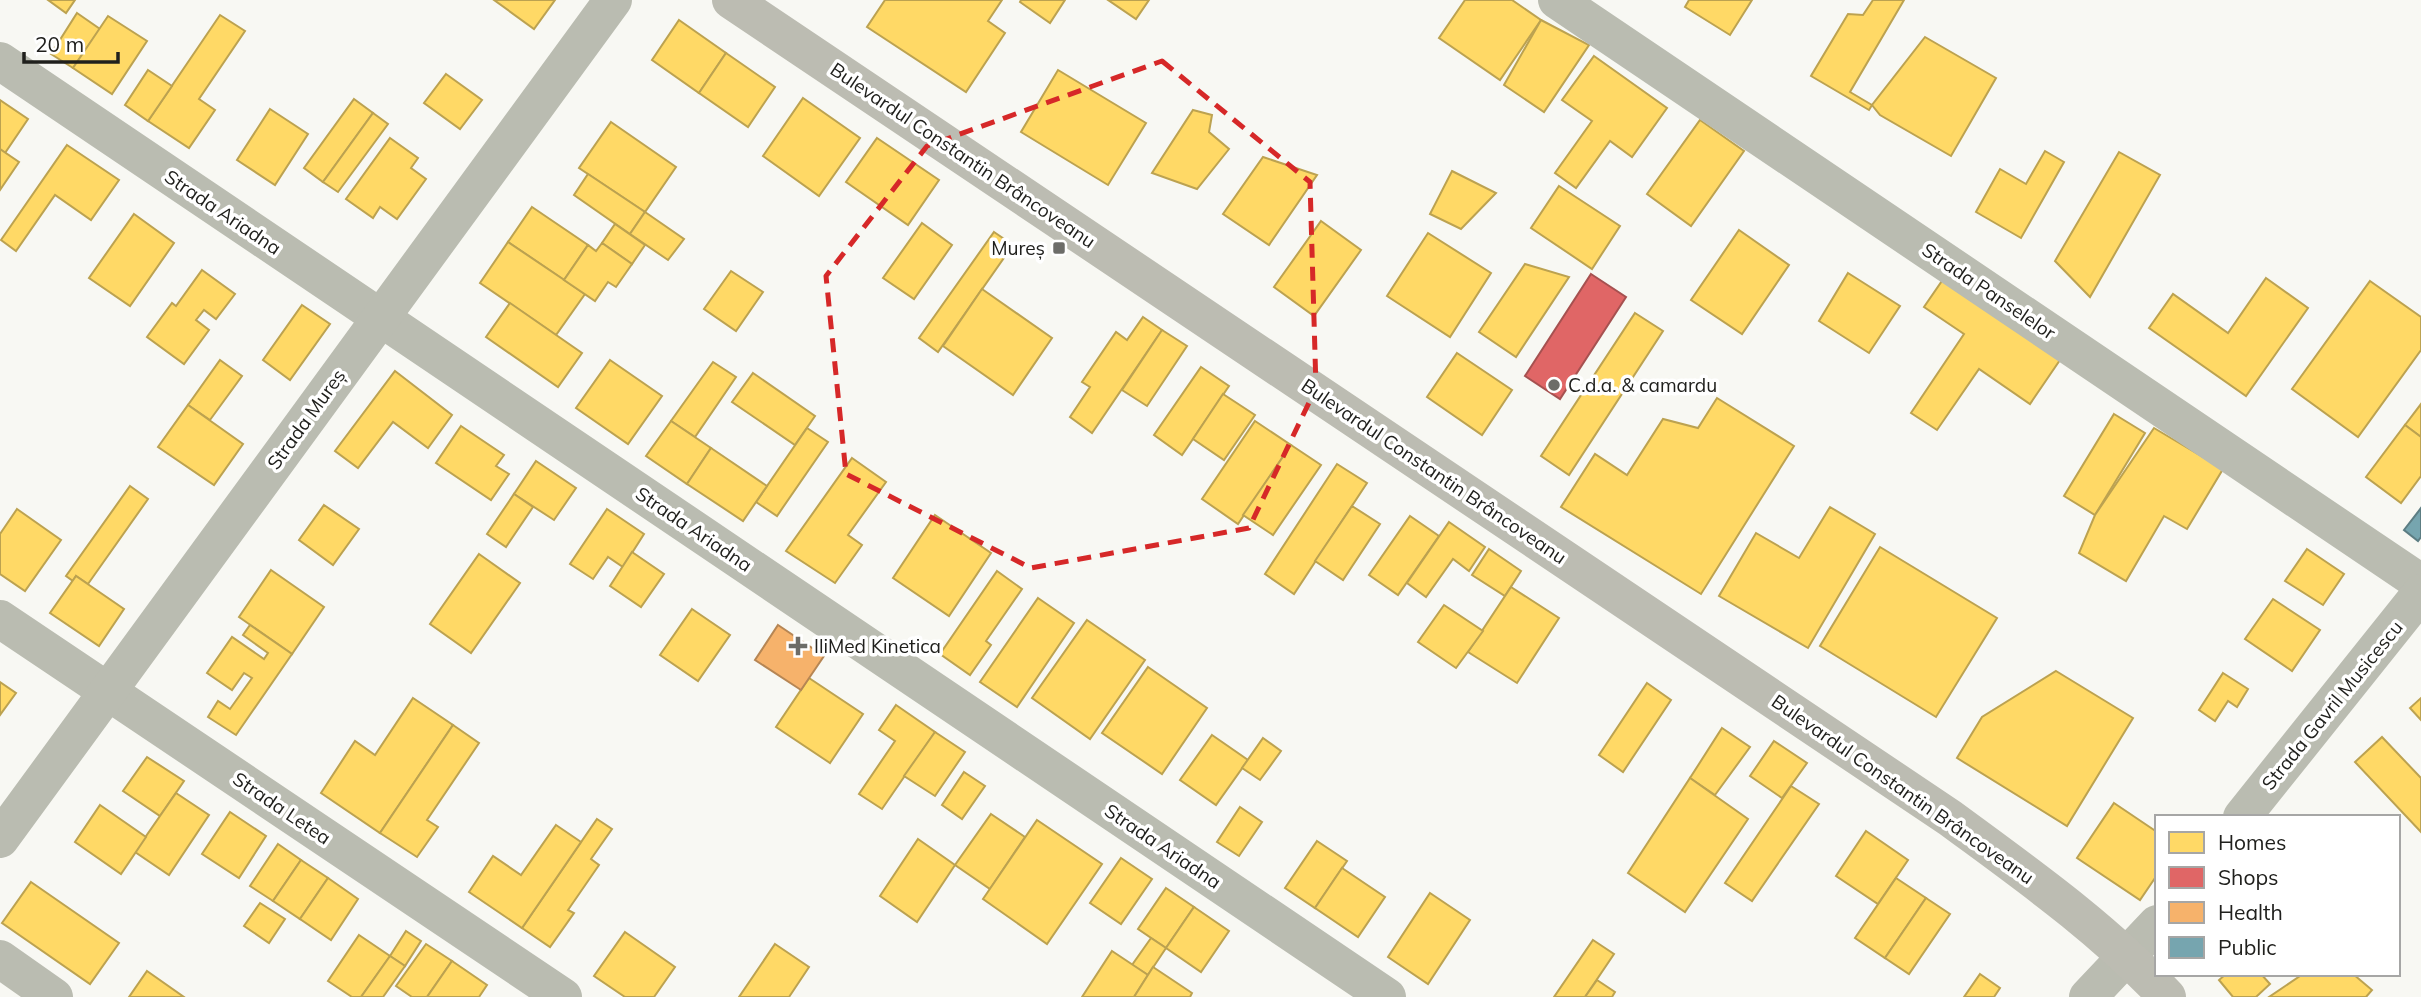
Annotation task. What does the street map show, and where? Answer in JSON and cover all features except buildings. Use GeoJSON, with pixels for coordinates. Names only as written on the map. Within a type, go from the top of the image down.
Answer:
{"type":"FeatureCollection","features":[{"type":"Feature","properties":{"kind":"main road","name":"Bulevardul Constantin Brâncoveanu"},"geometry":{"type":"LineString","coordinates":[[731,0],[1950,818],[2038,883],[2126,954],[2167,997]]}},
{"type":"Feature","properties":{"kind":"street","name":"Strada Mureș"},"geometry":{"type":"LineString","coordinates":[[0,839],[614,0]]}},
{"type":"Feature","properties":{"kind":"street","name":"Strada Panselelor"},"geometry":{"type":"LineString","coordinates":[[1557,0],[2421,583]]}},
{"type":"Feature","properties":{"kind":"street","name":"Strada Ariadna"},"geometry":{"type":"LineString","coordinates":[[0,61],[1387,997]]}},
{"type":"Feature","properties":{"kind":"street","name":"Strada Gavril Musicescu"},"geometry":{"type":"LineString","coordinates":[[2244,815],[2421,593]]}},
{"type":"Feature","properties":{"kind":"street","name":"Strada Letea"},"geometry":{"type":"LineString","coordinates":[[0,619],[563,997]]}},
{"type":"Feature","properties":{"kind":"street"},"geometry":{"type":"LineString","coordinates":[[2088,997],[2155,926]]}},
{"type":"Feature","properties":{"kind":"street"},"geometry":{"type":"LineString","coordinates":[[0,959],[54,997]]}},
{"type":"Feature","properties":{"kind":"highlighted area"},"geometry":{"type":"Polygon","coordinates":[[[1162,61],[1310,182],[1316,388],[1249,528],[1031,568],[846,474],[826,276],[927,146],[1162,61]]]}},
{"type":"Feature","properties":{"kind":"place","name":"Mureș"},"geometry":{"type":"Point","coordinates":[1059,248]}},
{"type":"Feature","properties":{"kind":"place","name":"C.d.a. & camardu"},"geometry":{"type":"Point","coordinates":[1554,385]}},
{"type":"Feature","properties":{"kind":"place","name":"IliMed Kinetica"},"geometry":{"type":"Point","coordinates":[798,646]}}]}
